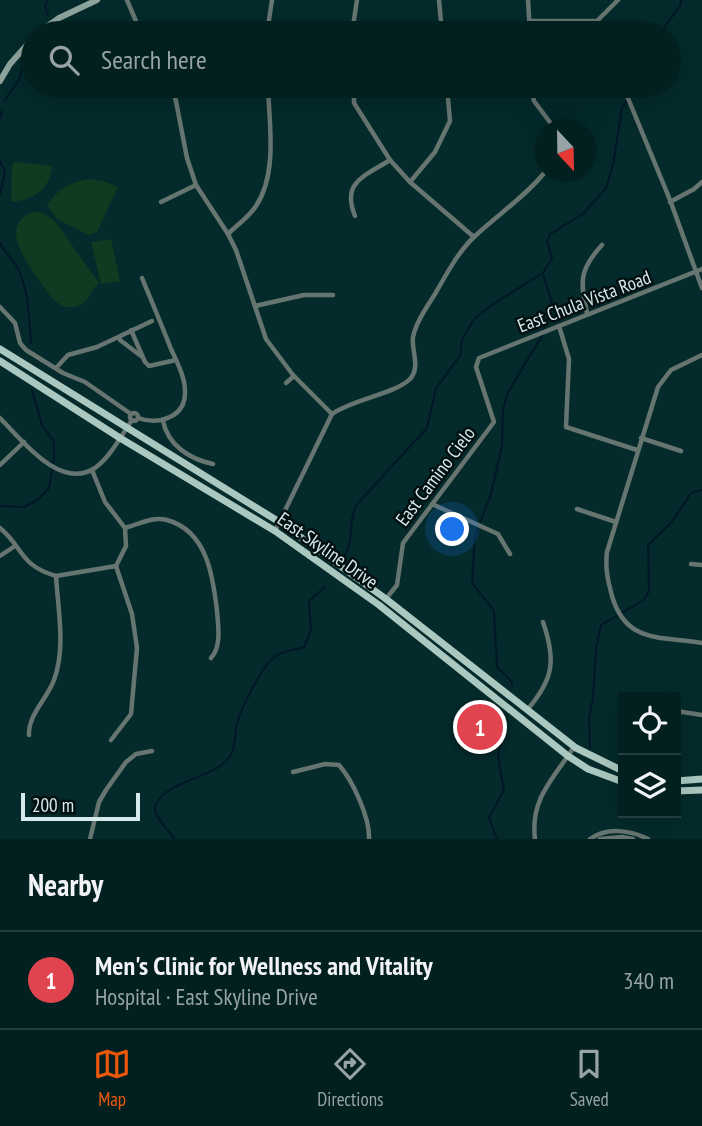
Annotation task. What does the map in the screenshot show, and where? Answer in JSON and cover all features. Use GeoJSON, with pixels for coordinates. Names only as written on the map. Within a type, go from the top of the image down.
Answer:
{"type":"FeatureCollection","features":[{"type":"Feature","properties":{"kind":"main road"},"geometry":{"type":"LineString","coordinates":[[55,21],[97,0]]}},
{"type":"Feature","properties":{"kind":"main road"},"geometry":{"type":"LineString","coordinates":[[0,81],[21,52]]}},
{"type":"Feature","properties":{"kind":"main road","name":"East Skyline Drive"},"geometry":{"type":"LineString","coordinates":[[0,349],[281,523],[386,600],[574,747],[618,769]]}},
{"type":"Feature","properties":{"kind":"main road","name":"East Skyline Drive"},"geometry":{"type":"LineString","coordinates":[[0,361],[120,438],[275,531],[379,605],[568,757],[588,769],[618,780]]}},
{"type":"Feature","properties":{"kind":"main road"},"geometry":{"type":"LineString","coordinates":[[681,781],[702,779]]}},
{"type":"Feature","properties":{"kind":"main road"},"geometry":{"type":"LineString","coordinates":[[681,791],[702,790]]}},
{"type":"Feature","properties":{"kind":"street"},"geometry":{"type":"LineString","coordinates":[[127,0],[136,21]]}},
{"type":"Feature","properties":{"kind":"street"},"geometry":{"type":"LineString","coordinates":[[269,21],[272,0]]}},
{"type":"Feature","properties":{"kind":"street"},"geometry":{"type":"LineString","coordinates":[[354,21],[357,0]]}},
{"type":"Feature","properties":{"kind":"street"},"geometry":{"type":"LineString","coordinates":[[439,0],[441,21]]}},
{"type":"Feature","properties":{"kind":"street"},"geometry":{"type":"LineString","coordinates":[[528,0],[530,21],[597,21],[618,0]]}},
{"type":"Feature","properties":{"kind":"street"},"geometry":{"type":"LineString","coordinates":[[175,98],[187,158],[196,185],[236,250],[266,339],[295,376],[332,414]]}},
{"type":"Feature","properties":{"kind":"street"},"geometry":{"type":"LineString","coordinates":[[228,234],[257,205],[267,175],[270,151],[268,98]]}},
{"type":"Feature","properties":{"kind":"street"},"geometry":{"type":"LineString","coordinates":[[355,98],[355,103],[390,160],[410,182],[474,237]]}},
{"type":"Feature","properties":{"kind":"street"},"geometry":{"type":"LineString","coordinates":[[410,182],[435,152],[450,121],[448,98]]}},
{"type":"Feature","properties":{"kind":"street"},"geometry":{"type":"LineString","coordinates":[[533,98],[548,119]]}},
{"type":"Feature","properties":{"kind":"street"},"geometry":{"type":"LineString","coordinates":[[628,98],[702,288]]}},
{"type":"Feature","properties":{"kind":"street"},"geometry":{"type":"LineString","coordinates":[[355,216],[349,201],[351,189],[359,180],[390,160]]}},
{"type":"Feature","properties":{"kind":"street"},"geometry":{"type":"LineString","coordinates":[[275,531],[332,414],[343,406],[398,387],[411,378],[415,366],[413,338],[422,315],[447,274],[474,237],[535,182]]}},
{"type":"Feature","properties":{"kind":"street"},"geometry":{"type":"LineString","coordinates":[[670,202],[702,182]]}},
{"type":"Feature","properties":{"kind":"street"},"geometry":{"type":"LineString","coordinates":[[161,202],[196,185]]}},
{"type":"Feature","properties":{"kind":"street"},"geometry":{"type":"LineString","coordinates":[[587,313],[581,284],[587,261],[601,245]]}},
{"type":"Feature","properties":{"kind":"street","name":"East Chula Vista Road"},"geometry":{"type":"LineString","coordinates":[[477,360],[587,313],[702,270]]}},
{"type":"Feature","properties":{"kind":"street"},"geometry":{"type":"LineString","coordinates":[[0,307],[17,327],[22,347],[55,368],[85,382],[134,417],[154,422],[163,421],[175,414],[185,398],[185,384],[142,278]]}},
{"type":"Feature","properties":{"kind":"street"},"geometry":{"type":"LineString","coordinates":[[255,306],[304,295],[333,295]]}},
{"type":"Feature","properties":{"kind":"street"},"geometry":{"type":"LineString","coordinates":[[55,368],[68,355],[97,347],[152,321]]}},
{"type":"Feature","properties":{"kind":"street"},"geometry":{"type":"LineString","coordinates":[[559,326],[569,359],[566,427],[637,450]]}},
{"type":"Feature","properties":{"kind":"street"},"geometry":{"type":"LineString","coordinates":[[131,330],[149,366],[176,360]]}},
{"type":"Feature","properties":{"kind":"street"},"geometry":{"type":"LineString","coordinates":[[119,337],[142,356]]}},
{"type":"Feature","properties":{"kind":"street"},"geometry":{"type":"LineString","coordinates":[[702,355],[680,364],[663,378],[658,387],[607,552],[606,568],[621,618],[632,629],[650,636],[702,643]]}},
{"type":"Feature","properties":{"kind":"street","name":"East Camino Cielo"},"geometry":{"type":"LineString","coordinates":[[386,600],[397,585],[403,543],[494,422],[476,367],[477,360]]}},
{"type":"Feature","properties":{"kind":"street"},"geometry":{"type":"LineString","coordinates":[[286,383],[295,376]]}},
{"type":"Feature","properties":{"kind":"street"},"geometry":{"type":"LineString","coordinates":[[0,418],[49,466],[77,472],[92,470],[108,456],[134,417]]}},
{"type":"Feature","properties":{"kind":"street"},"geometry":{"type":"LineString","coordinates":[[163,421],[167,436],[176,447],[201,461],[213,464]]}},
{"type":"Feature","properties":{"kind":"street"},"geometry":{"type":"LineString","coordinates":[[641,438],[681,451]]}},
{"type":"Feature","properties":{"kind":"street"},"geometry":{"type":"LineString","coordinates":[[0,465],[24,442]]}},
{"type":"Feature","properties":{"kind":"street"},"geometry":{"type":"LineString","coordinates":[[92,470],[105,502],[125,528],[126,546],[116,566],[132,614],[137,648],[131,714],[111,740]]}},
{"type":"Feature","properties":{"kind":"street"},"geometry":{"type":"LineString","coordinates":[[432,504],[498,534],[510,554]]}},
{"type":"Feature","properties":{"kind":"street"},"geometry":{"type":"LineString","coordinates":[[578,509],[616,522]]}},
{"type":"Feature","properties":{"kind":"street"},"geometry":{"type":"LineString","coordinates":[[125,528],[154,519],[165,519],[189,532],[198,542],[213,575],[219,635],[216,653],[211,659]]}},
{"type":"Feature","properties":{"kind":"street"},"geometry":{"type":"LineString","coordinates":[[0,528],[24,559],[34,567],[56,576],[116,566]]}},
{"type":"Feature","properties":{"kind":"street"},"geometry":{"type":"LineString","coordinates":[[0,556],[15,546]]}},
{"type":"Feature","properties":{"kind":"street"},"geometry":{"type":"LineString","coordinates":[[691,564],[702,565]]}},
{"type":"Feature","properties":{"kind":"street"},"geometry":{"type":"LineString","coordinates":[[29,734],[28,725],[54,681],[59,656],[56,576]]}},
{"type":"Feature","properties":{"kind":"street"},"geometry":{"type":"LineString","coordinates":[[379,605],[386,600]]}},
{"type":"Feature","properties":{"kind":"street"},"geometry":{"type":"LineString","coordinates":[[527,710],[542,693],[552,660],[551,645],[543,622]]}},
{"type":"Feature","properties":{"kind":"street"},"geometry":{"type":"LineString","coordinates":[[681,712],[702,715]]}},
{"type":"Feature","properties":{"kind":"street"},"geometry":{"type":"LineString","coordinates":[[535,839],[537,804],[574,747]]}},
{"type":"Feature","properties":{"kind":"street"},"geometry":{"type":"LineString","coordinates":[[90,839],[99,803],[106,790],[126,762],[136,754],[152,751]]}},
{"type":"Feature","properties":{"kind":"street"},"geometry":{"type":"LineString","coordinates":[[293,772],[325,764],[339,765],[347,774],[370,826],[369,839]]}},
{"type":"Feature","properties":{"kind":"street"},"geometry":{"type":"LineString","coordinates":[[590,839],[611,831],[634,833],[648,839]]}},
{"type":"Feature","properties":{"kind":"street"},"geometry":{"type":"LineString","coordinates":[[600,839],[633,839]]}},
{"type":"Feature","properties":{"kind":"green space"},"geometry":{"type":"Polygon","coordinates":[[[15,162],[52,166],[48,181],[39,192],[26,199],[11,202],[12,165],[15,162]]]}},
{"type":"Feature","properties":{"kind":"green space"},"geometry":{"type":"Polygon","coordinates":[[[90,179],[118,187],[97,232],[89,235],[58,220],[47,205],[66,187],[90,179]]]}},
{"type":"Feature","properties":{"kind":"green space"},"geometry":{"type":"Polygon","coordinates":[[[33,212],[41,212],[54,220],[99,283],[79,306],[67,307],[55,300],[46,291],[21,251],[17,242],[18,225],[33,212]]]}},
{"type":"Feature","properties":{"kind":"green space"},"geometry":{"type":"Polygon","coordinates":[[[111,239],[120,281],[101,284],[91,242],[111,239]]]}},
{"type":"Feature","properties":{"kind":"waterway"},"geometry":{"type":"LineString","coordinates":[[47,0],[45,6],[48,15]]}},
{"type":"Feature","properties":{"kind":"waterway"},"geometry":{"type":"LineString","coordinates":[[669,21],[680,6],[681,0]]}},
{"type":"Feature","properties":{"kind":"waterway"},"geometry":{"type":"LineString","coordinates":[[5,100],[21,73]]}},
{"type":"Feature","properties":{"kind":"waterway"},"geometry":{"type":"LineString","coordinates":[[344,557],[358,503],[427,428],[436,388],[460,356],[462,340],[474,319],[543,273],[552,258],[547,241],[550,234],[583,214],[606,188],[613,165],[622,108],[629,98]]}},
{"type":"Feature","properties":{"kind":"waterway"},"geometry":{"type":"LineString","coordinates":[[0,118],[2,111]]}},
{"type":"Feature","properties":{"kind":"waterway"},"geometry":{"type":"LineString","coordinates":[[0,161],[5,172],[0,194]]}},
{"type":"Feature","properties":{"kind":"waterway"},"geometry":{"type":"LineString","coordinates":[[0,243],[16,265],[24,283],[31,343]]}},
{"type":"Feature","properties":{"kind":"waterway"},"geometry":{"type":"LineString","coordinates":[[543,274],[552,303],[544,329]]}},
{"type":"Feature","properties":{"kind":"waterway"},"geometry":{"type":"LineString","coordinates":[[512,686],[512,682],[497,667],[494,611],[472,583],[475,536],[491,494],[502,446],[503,409],[508,392],[543,334]]}},
{"type":"Feature","properties":{"kind":"waterway"},"geometry":{"type":"LineString","coordinates":[[0,506],[24,507],[39,499],[49,488],[54,442],[42,425],[32,390]]}},
{"type":"Feature","properties":{"kind":"waterway"},"geometry":{"type":"LineString","coordinates":[[590,748],[589,718],[601,625],[644,600],[649,591],[648,545],[671,523],[691,493],[702,490]]}},
{"type":"Feature","properties":{"kind":"waterway"},"geometry":{"type":"LineString","coordinates":[[174,839],[155,811],[159,799],[177,786],[227,760],[233,748],[239,717],[257,679],[276,656],[304,647],[311,630],[309,601],[325,587]]}},
{"type":"Feature","properties":{"kind":"waterway"},"geometry":{"type":"LineString","coordinates":[[497,839],[489,818],[504,790],[498,757],[502,736],[499,722],[502,714]]}},
{"type":"Feature","properties":{"kind":"place","name":"Men's Clinic for Wellness and Vitality"},"geometry":{"type":"Point","coordinates":[480,727]}}]}
